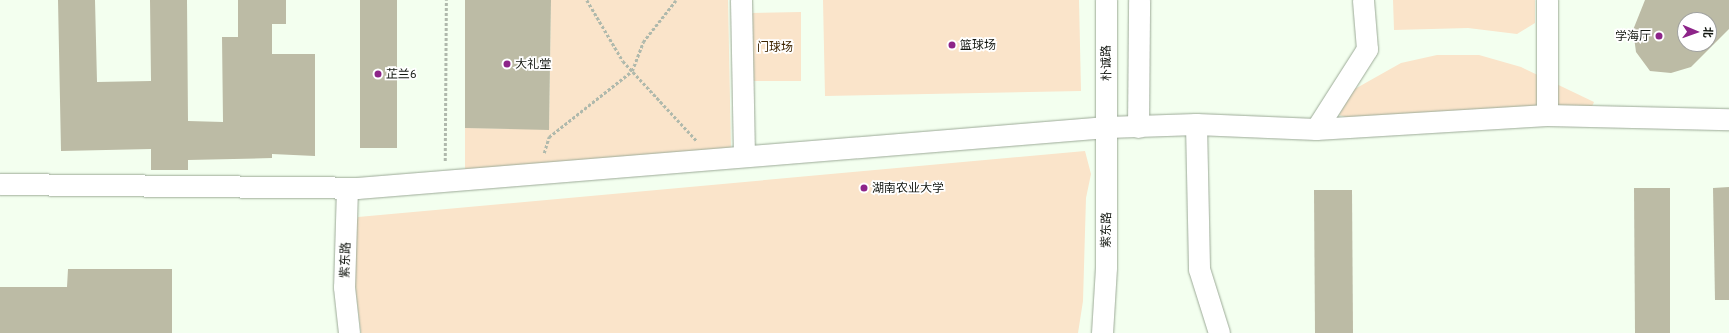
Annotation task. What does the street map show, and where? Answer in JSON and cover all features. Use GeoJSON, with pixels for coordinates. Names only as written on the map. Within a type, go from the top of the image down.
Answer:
{"type":"FeatureCollection","features":[{"type":"Feature","properties":{"kind":"street"},"geometry":{"type":"LineString","coordinates":[[741,0],[744,156]]}},
{"type":"Feature","properties":{"kind":"street","name":"朴诚路"},"geometry":{"type":"LineString","coordinates":[[1106,0],[1107,127]]}},
{"type":"Feature","properties":{"kind":"street"},"geometry":{"type":"LineString","coordinates":[[1138,127],[1139,0]]}},
{"type":"Feature","properties":{"kind":"street"},"geometry":{"type":"LineString","coordinates":[[1316,129],[1367,49],[1363,0]]}},
{"type":"Feature","properties":{"kind":"street"},"geometry":{"type":"LineString","coordinates":[[1547,0],[1547,115]]}},
{"type":"Feature","properties":{"kind":"street"},"geometry":{"type":"LineString","coordinates":[[0,184],[347,188],[1107,127],[1196,124],[1316,129],[1547,115],[1729,119]]}},
{"type":"Feature","properties":{"kind":"street"},"geometry":{"type":"LineString","coordinates":[[1196,124],[1199,269],[1219,333]]}},
{"type":"Feature","properties":{"kind":"street","name":"紫东路"},"geometry":{"type":"LineString","coordinates":[[1102,333],[1106,267],[1107,127]]}},
{"type":"Feature","properties":{"kind":"street","name":"紫东路"},"geometry":{"type":"LineString","coordinates":[[347,188],[344,287],[349,333]]}},
{"type":"Feature","properties":{"kind":"path"},"geometry":{"type":"LineString","coordinates":[[445,179],[446,0]]}},
{"type":"Feature","properties":{"kind":"path"},"geometry":{"type":"LineString","coordinates":[[587,0],[623,61],[701,145],[706,159]]}},
{"type":"Feature","properties":{"kind":"path"},"geometry":{"type":"LineString","coordinates":[[537,172],[549,137],[632,71],[643,42],[676,0]]}},
{"type":"Feature","properties":{"kind":"green space"},"geometry":{"type":"Polygon","coordinates":[[[551,0],[728,0],[731,152],[465,177],[465,128],[549,129],[551,0]]]}},
{"type":"Feature","properties":{"kind":"green space","name":"篮球场"},"geometry":{"type":"Polygon","coordinates":[[[823,0],[1079,0],[1081,91],[825,96],[823,0]]]}},
{"type":"Feature","properties":{"kind":"green space"},"geometry":{"type":"Polygon","coordinates":[[[1393,0],[1535,0],[1535,23],[1517,34],[1468,28],[1394,30],[1393,0]]]}},
{"type":"Feature","properties":{"kind":"green space","name":"门球场"},"geometry":{"type":"Polygon","coordinates":[[[801,12],[801,81],[750,81],[749,13],[801,12]]]}},
{"type":"Feature","properties":{"kind":"green space"},"geometry":{"type":"Polygon","coordinates":[[[1437,55],[1479,55],[1521,67],[1594,102],[1591,109],[1349,118],[1339,115],[1353,90],[1401,63],[1437,55]]]}},
{"type":"Feature","properties":{"kind":"green space"},"geometry":{"type":"Polygon","coordinates":[[[1085,151],[1091,174],[1086,198],[1083,301],[1078,333],[361,333],[354,278],[354,229],[358,217],[1085,151]]]}},
{"type":"Feature","properties":{"kind":"building"},"geometry":{"type":"Polygon","coordinates":[[[58,0],[95,0],[97,82],[151,81],[150,0],[187,0],[188,121],[223,122],[222,37],[238,37],[238,0],[286,0],[286,24],[272,24],[272,54],[315,54],[315,156],[272,154],[272,158],[188,160],[188,170],[151,170],[151,149],[61,151],[58,0]]]}},
{"type":"Feature","properties":{"kind":"building","name":"芷兰6"},"geometry":{"type":"Polygon","coordinates":[[[360,0],[397,0],[397,148],[360,148],[360,0]]]}},
{"type":"Feature","properties":{"kind":"building","name":"大礼堂"},"geometry":{"type":"Polygon","coordinates":[[[465,0],[551,0],[549,130],[465,128],[465,0]]]}},
{"type":"Feature","properties":{"kind":"building","name":"学海厅"},"geometry":{"type":"Polygon","coordinates":[[[1645,0],[1729,0],[1729,29],[1717,41],[1717,12],[1677,12],[1677,52],[1706,52],[1691,67],[1671,73],[1650,71],[1636,52],[1633,30],[1645,0]]]}},
{"type":"Feature","properties":{"kind":"building"},"geometry":{"type":"Polygon","coordinates":[[[1729,187],[1729,300],[1715,300],[1713,188],[1729,187]]]}},
{"type":"Feature","properties":{"kind":"building"},"geometry":{"type":"Polygon","coordinates":[[[1634,188],[1670,188],[1670,333],[1635,333],[1634,188]]]}},
{"type":"Feature","properties":{"kind":"building"},"geometry":{"type":"Polygon","coordinates":[[[1314,190],[1352,190],[1353,333],[1315,333],[1314,190]]]}},
{"type":"Feature","properties":{"kind":"building"},"geometry":{"type":"Polygon","coordinates":[[[68,269],[172,269],[172,333],[0,333],[0,287],[67,287],[68,269]]]}},
{"type":"Feature","properties":{"kind":"place","name":"学海厅"},"geometry":{"type":"Point","coordinates":[1659,36]}},
{"type":"Feature","properties":{"kind":"place","name":"篮球场"},"geometry":{"type":"Point","coordinates":[952,45]}},
{"type":"Feature","properties":{"kind":"place","name":"大礼堂"},"geometry":{"type":"Point","coordinates":[507,64]}},
{"type":"Feature","properties":{"kind":"place","name":"芷兰6"},"geometry":{"type":"Point","coordinates":[378,74]}},
{"type":"Feature","properties":{"kind":"place","name":"湖南农业大学"},"geometry":{"type":"Point","coordinates":[864,188]}}]}
